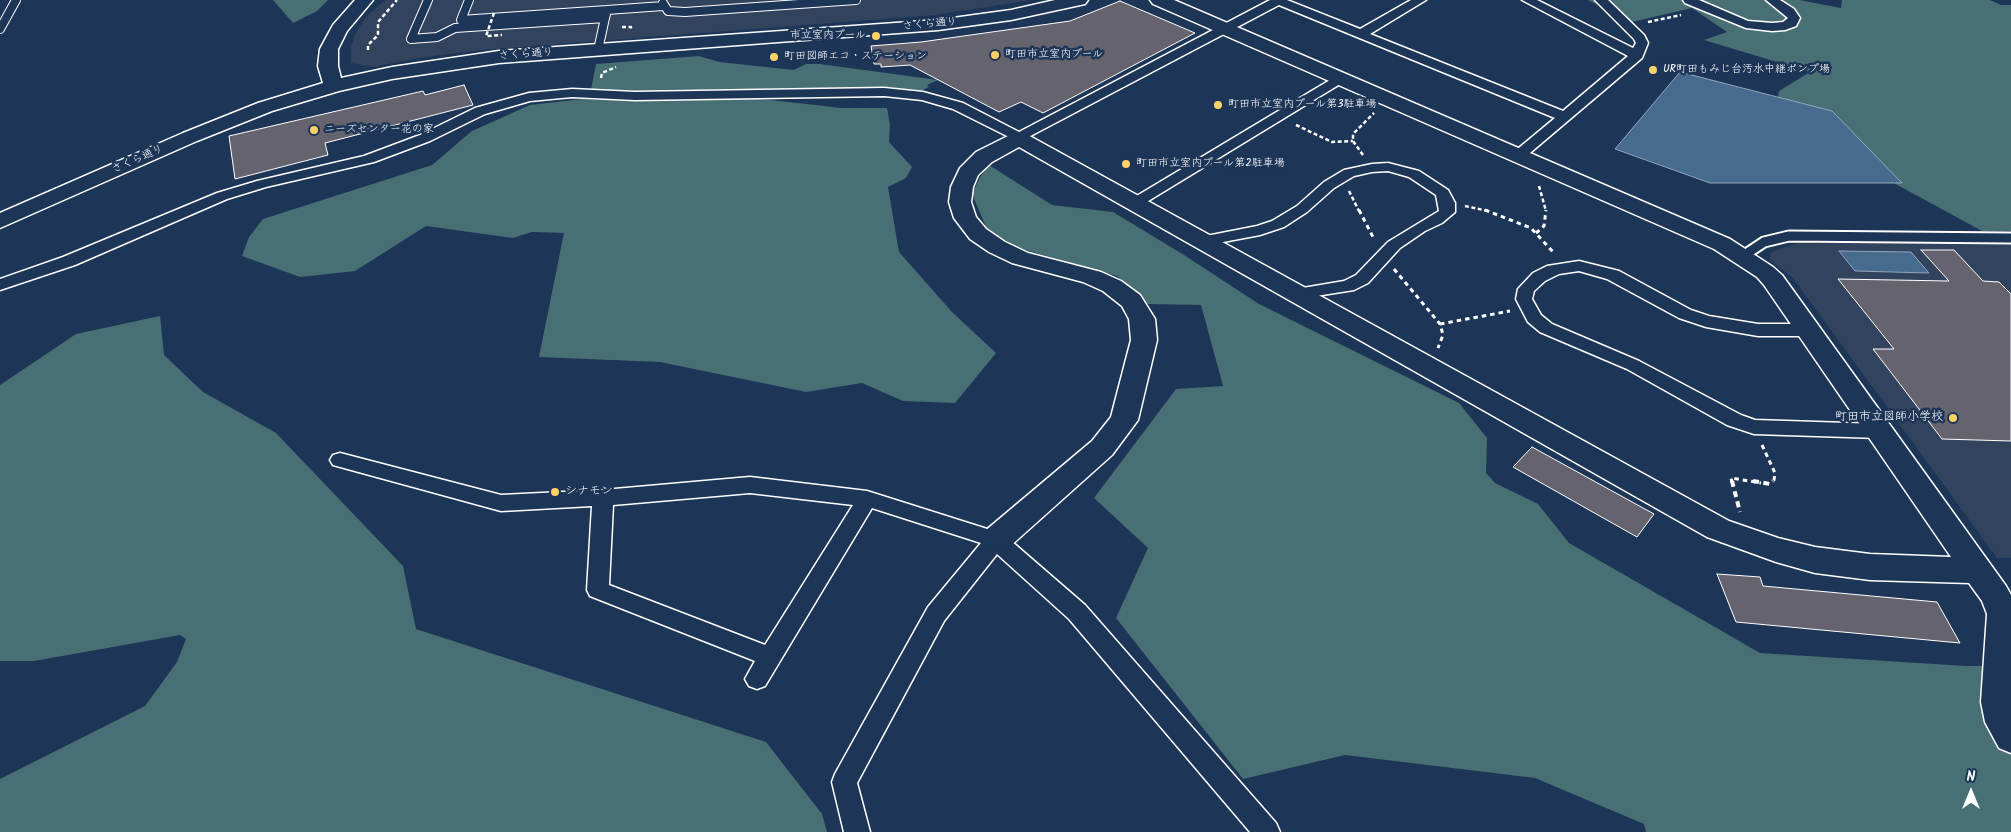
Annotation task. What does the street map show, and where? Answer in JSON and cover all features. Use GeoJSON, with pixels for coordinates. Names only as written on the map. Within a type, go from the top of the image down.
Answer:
{"type":"FeatureCollection","features":[{"type":"Feature","properties":{"kind":"street"},"geometry":{"type":"LineString","coordinates":[[334,86],[328,66],[329,49],[339,29],[364,0]]}},
{"type":"Feature","properties":{"kind":"street","name":"さくら通り"},"geometry":{"type":"LineString","coordinates":[[2,217],[265,107],[334,86],[392,73],[462,61],[938,25],[1011,15],[1079,0]]}},
{"type":"Feature","properties":{"kind":"street"},"geometry":{"type":"LineString","coordinates":[[1159,0],[1681,225],[1743,256],[1773,280],[1995,595],[2003,614],[1998,702],[2002,722],[2011,737]]}},
{"type":"Feature","properties":{"kind":"street"},"geometry":{"type":"LineString","coordinates":[[857,832],[844,782],[936,614],[996,540],[1102,448],[1124,420],[1144,340],[1142,318],[1131,301],[1112,286],[1092,277],[1020,258],[978,234],[965,218],[960,202],[962,187],[968,172],[984,157],[1277,0],[1563,116]]}},
{"type":"Feature","properties":{"kind":"street"},"geometry":{"type":"LineString","coordinates":[[1361,34],[1420,0]]}},
{"type":"Feature","properties":{"kind":"street"},"geometry":{"type":"LineString","coordinates":[[1528,0],[1637,55]]}},
{"type":"Feature","properties":{"kind":"street"},"geometry":{"type":"LineString","coordinates":[[1519,155],[1637,55],[1642,43],[1640,38],[1601,0]]}},
{"type":"Feature","properties":{"kind":"street"},"geometry":{"type":"LineString","coordinates":[[1689,0],[1746,24],[1772,27],[1785,26],[1792,23],[1794,18],[1790,12],[1772,0]]}},
{"type":"Feature","properties":{"kind":"street"},"geometry":{"type":"LineString","coordinates":[[1135,203],[1340,78]]}},
{"type":"Feature","properties":{"kind":"street"},"geometry":{"type":"LineString","coordinates":[[0,285],[69,261],[222,196],[262,184],[369,159],[425,138],[480,111],[529,97],[572,93],[635,96],[884,92],[923,96],[958,106],[1019,138],[1718,529],[1747,540],[1815,560],[1870,567],[1978,571]]}},
{"type":"Feature","properties":{"kind":"street"},"geometry":{"type":"LineString","coordinates":[[1202,240],[1260,230],[1278,224],[1302,209],[1329,185],[1349,173],[1372,168],[1388,167],[1414,174],[1443,193],[1447,203],[1447,212],[1394,245],[1362,279],[1348,286],[1297,294]]}},
{"type":"Feature","properties":{"kind":"street"},"geometry":{"type":"LineString","coordinates":[[1808,330],[1758,330],[1706,321],[1686,314],[1640,288],[1596,269],[1565,267],[1553,270],[1539,278],[1526,289],[1524,299],[1527,308],[1534,318],[1546,328],[1632,365],[1717,411],[1754,427],[1879,431]]}},
{"type":"Feature","properties":{"kind":"street"},"geometry":{"type":"LineString","coordinates":[[340,460],[501,503],[603,498],[750,485],[868,499],[996,540],[1077,612],[1267,832]]}},
{"type":"Feature","properties":{"kind":"street"},"geometry":{"type":"LineString","coordinates":[[603,498],[598,590],[770,657]]}},
{"type":"Feature","properties":{"kind":"street"},"geometry":{"type":"LineString","coordinates":[[757,679],[868,499]]}},
{"type":"Feature","properties":{"kind":"lane"},"geometry":{"type":"LineString","coordinates":[[0,29],[16,0]]}},
{"type":"Feature","properties":{"kind":"lane"},"geometry":{"type":"LineString","coordinates":[[428,0],[411,39],[437,37],[455,28],[605,18]]}},
{"type":"Feature","properties":{"kind":"lane"},"geometry":{"type":"LineString","coordinates":[[469,0],[462,20],[663,4],[668,11],[685,12],[818,1],[856,0]]}},
{"type":"Feature","properties":{"kind":"lane"},"geometry":{"type":"LineString","coordinates":[[598,50],[606,10]]}},
{"type":"Feature","properties":{"kind":"lane"},"geometry":{"type":"LineString","coordinates":[[1743,256],[1764,242],[1789,236],[2011,238]]}},
{"type":"Feature","properties":{"kind":"path"},"geometry":{"type":"LineString","coordinates":[[368,50],[368,45],[378,35],[378,22],[397,0]]}},
{"type":"Feature","properties":{"kind":"path"},"geometry":{"type":"LineString","coordinates":[[494,13],[486,36],[502,35]]}},
{"type":"Feature","properties":{"kind":"path"},"geometry":{"type":"LineString","coordinates":[[1642,23],[1680,15]]}},
{"type":"Feature","properties":{"kind":"path"},"geometry":{"type":"LineString","coordinates":[[1277,116],[1332,142],[1353,141]]}},
{"type":"Feature","properties":{"kind":"path"},"geometry":{"type":"LineString","coordinates":[[1353,141],[1357,128],[1368,117]]}},
{"type":"Feature","properties":{"kind":"path"},"geometry":{"type":"LineString","coordinates":[[1353,141],[1372,168]]}},
{"type":"Feature","properties":{"kind":"path"},"geometry":{"type":"LineString","coordinates":[[1536,233],[1544,226],[1547,213],[1542,195]]}},
{"type":"Feature","properties":{"kind":"path"},"geometry":{"type":"LineString","coordinates":[[1447,203],[1483,209],[1531,228],[1565,267]]}},
{"type":"Feature","properties":{"kind":"path"},"geometry":{"type":"LineString","coordinates":[[1440,324],[1527,308]]}},
{"type":"Feature","properties":{"kind":"path"},"geometry":{"type":"LineString","coordinates":[[1747,540],[1732,478],[1770,484],[1774,480],[1775,473],[1754,427]]}},
{"type":"Feature","properties":{"kind":"shaded area"},"geometry":{"type":"Polygon","coordinates":[[[385,0],[1032,0],[935,15],[482,50],[425,57],[372,67],[351,63],[351,47],[355,34],[367,16],[385,0]]]}},
{"type":"Feature","properties":{"kind":"shaded area"},"geometry":{"type":"Polygon","coordinates":[[[1680,72],[1832,111],[1902,183],[1710,183],[1615,149],[1680,72]]]}},
{"type":"Feature","properties":{"kind":"shaded area","name":"町田市立図師小学校"},"geometry":{"type":"Polygon","coordinates":[[[1800,242],[2011,243],[2011,558],[1997,558],[1793,278],[1769,260],[1772,252],[1800,242]]]}},
{"type":"Feature","properties":{"kind":"shaded area"},"geometry":{"type":"Polygon","coordinates":[[[1839,251],[1911,252],[1929,273],[1855,271],[1839,251]]]}},
{"type":"Feature","properties":{"kind":"green space"},"geometry":{"type":"Polygon","coordinates":[[[273,0],[328,0],[317,11],[293,23],[273,0]]]}},
{"type":"Feature","properties":{"kind":"green space"},"geometry":{"type":"Polygon","coordinates":[[[1588,0],[1799,0],[1841,8],[1842,0],[1990,0],[2001,5],[2011,5],[2011,231],[1982,231],[1879,175],[1775,115],[1779,91],[1810,72],[1704,40],[1727,32],[1692,8],[1632,22],[1588,0]]]}},
{"type":"Feature","properties":{"kind":"green space"},"geometry":{"type":"Polygon","coordinates":[[[699,56],[719,62],[794,70],[806,64],[820,64],[938,80],[927,85],[929,87],[921,91],[887,87],[591,90],[596,64],[699,56]]]}},
{"type":"Feature","properties":{"kind":"green space"},"geometry":{"type":"Polygon","coordinates":[[[705,97],[771,100],[841,108],[887,108],[890,125],[889,142],[912,167],[906,178],[888,187],[899,252],[953,313],[996,353],[955,403],[903,401],[862,383],[806,392],[660,362],[539,357],[564,233],[532,232],[513,238],[426,226],[355,271],[300,277],[242,256],[249,237],[263,219],[432,165],[472,131],[530,105],[582,99],[632,101],[705,97]]]}},
{"type":"Feature","properties":{"kind":"green space"},"geometry":{"type":"Polygon","coordinates":[[[989,165],[1052,205],[1113,212],[1259,304],[1459,403],[1487,438],[1486,473],[1495,483],[1538,504],[1569,543],[1760,653],[1966,666],[2011,666],[2011,832],[1646,832],[1644,824],[1535,778],[1345,755],[1243,779],[1116,618],[1148,548],[1094,498],[1176,389],[1223,386],[1201,305],[1147,304],[1117,276],[1015,247],[986,227],[972,194],[980,177],[989,165]]]}},
{"type":"Feature","properties":{"kind":"green space"},"geometry":{"type":"Polygon","coordinates":[[[160,316],[164,355],[203,392],[276,433],[403,566],[416,629],[766,742],[822,814],[827,832],[0,832],[0,779],[145,706],[177,662],[186,639],[180,635],[34,661],[0,661],[0,385],[76,334],[160,316]]]}},
{"type":"Feature","properties":{"kind":"building","name":"町田市立室内プール"},"geometry":{"type":"Polygon","coordinates":[[[1120,1],[1195,33],[1043,113],[1021,102],[999,112],[910,65],[881,67],[881,64],[874,64],[871,46],[921,42],[1070,21],[1120,1]]]}},
{"type":"Feature","properties":{"kind":"building","name":"ニーズセンター花の家"},"geometry":{"type":"Polygon","coordinates":[[[464,85],[473,105],[325,143],[328,155],[235,179],[229,136],[423,91],[425,95],[464,85]]]}},
{"type":"Feature","properties":{"kind":"building"},"geometry":{"type":"Polygon","coordinates":[[[1921,250],[1954,250],[1983,281],[1999,282],[2011,294],[2011,441],[1942,439],[1873,349],[1894,349],[1838,279],[1949,281],[1921,250]]]}},
{"type":"Feature","properties":{"kind":"building"},"geometry":{"type":"Polygon","coordinates":[[[1532,447],[1654,514],[1637,537],[1513,467],[1532,447]]]}},
{"type":"Feature","properties":{"kind":"building"},"geometry":{"type":"Polygon","coordinates":[[[1717,574],[1760,577],[1763,586],[1937,602],[1960,643],[1736,622],[1717,574]]]}},
{"type":"Feature","properties":{"kind":"place","name":"市立室内プール"},"geometry":{"type":"Point","coordinates":[876,36]}},
{"type":"Feature","properties":{"kind":"place","name":"町田市立室内プール"},"geometry":{"type":"Point","coordinates":[995,55]}},
{"type":"Feature","properties":{"kind":"place","name":"町田図師エコ・ステーション"},"geometry":{"type":"Point","coordinates":[774,57]}},
{"type":"Feature","properties":{"kind":"place","name":"UR町田もみじ台汚水中継ポンプ場"},"geometry":{"type":"Point","coordinates":[1653,70]}},
{"type":"Feature","properties":{"kind":"place","name":"町田市立室内プール第3駐車場"},"geometry":{"type":"Point","coordinates":[1218,105]}},
{"type":"Feature","properties":{"kind":"place","name":"ニーズセンター花の家"},"geometry":{"type":"Point","coordinates":[314,130]}},
{"type":"Feature","properties":{"kind":"place","name":"町田市立室内プール第2駐車場"},"geometry":{"type":"Point","coordinates":[1126,164]}},
{"type":"Feature","properties":{"kind":"place","name":"町田市立図師小学校"},"geometry":{"type":"Point","coordinates":[1953,418]}},
{"type":"Feature","properties":{"kind":"place","name":"シナモン"},"geometry":{"type":"Point","coordinates":[555,492]}}]}
